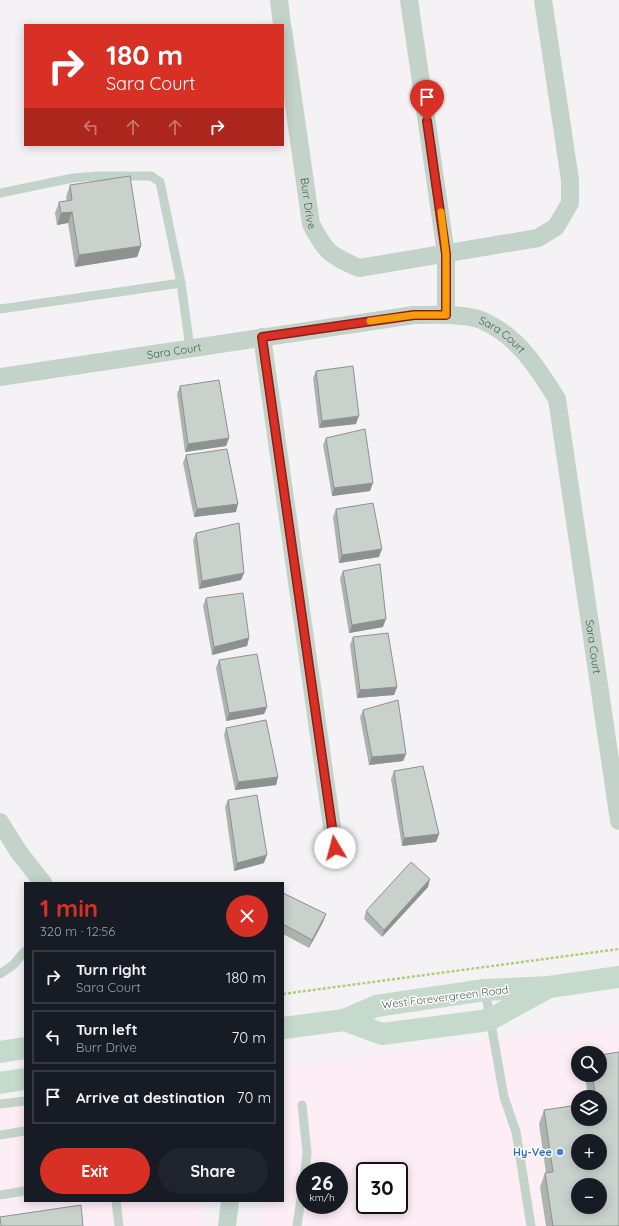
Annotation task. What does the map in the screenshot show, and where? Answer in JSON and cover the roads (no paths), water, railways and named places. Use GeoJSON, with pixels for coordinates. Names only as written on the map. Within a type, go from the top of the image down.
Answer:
{"type":"FeatureCollection","features":[{"type":"Feature","properties":{"kind":"street"},"geometry":{"type":"LineString","coordinates":[[279,0],[282,24]]}},
{"type":"Feature","properties":{"kind":"street"},"geometry":{"type":"LineString","coordinates":[[409,0],[446,254],[446,315]]}},
{"type":"Feature","properties":{"kind":"street","name":"Burr Drive"},"geometry":{"type":"LineString","coordinates":[[284,36],[312,224],[321,245],[334,256],[359,268],[538,238],[556,227],[570,203],[570,180],[543,0]]}},
{"type":"Feature","properties":{"kind":"street","name":"Sara Court"},"geometry":{"type":"LineString","coordinates":[[0,377],[414,315],[446,315],[480,320],[511,339],[535,364],[556,399],[619,821]]}},
{"type":"Feature","properties":{"kind":"street"},"geometry":{"type":"LineString","coordinates":[[262,337],[335,848]]}},
{"type":"Feature","properties":{"kind":"street"},"geometry":{"type":"LineString","coordinates":[[0,822],[18,851],[42,882]]}},
{"type":"Feature","properties":{"kind":"street","name":"West Forevergreen Road"},"geometry":{"type":"LineString","coordinates":[[284,1028],[344,1020],[376,1006],[485,990],[549,987],[619,977]]}},
{"type":"Feature","properties":{"kind":"street","name":"West Forevergreen Road"},"geometry":{"type":"LineString","coordinates":[[344,1020],[382,1034],[489,1020],[549,987]]}},
{"type":"Feature","properties":{"kind":"street"},"geometry":{"type":"LineString","coordinates":[[0,1052],[24,1048]]}},
{"type":"Feature","properties":{"kind":"street"},"geometry":{"type":"LineString","coordinates":[[0,1083],[24,1079]]}},
{"type":"Feature","properties":{"kind":"street"},"geometry":{"type":"LineString","coordinates":[[226,1226],[230,1202]]}},
{"type":"Feature","properties":{"kind":"lane"},"geometry":{"type":"LineString","coordinates":[[0,193],[72,178],[97,176],[155,177],[160,182],[181,283],[190,348]]}},
{"type":"Feature","properties":{"kind":"lane"},"geometry":{"type":"LineString","coordinates":[[0,309],[181,283]]}},
{"type":"Feature","properties":{"kind":"lane"},"geometry":{"type":"LineString","coordinates":[[0,974],[13,965],[24,952]]}},
{"type":"Feature","properties":{"kind":"lane"},"geometry":{"type":"LineString","coordinates":[[485,990],[489,1020],[504,1097],[516,1132],[531,1226]]}},
{"type":"Feature","properties":{"kind":"lane"},"geometry":{"type":"LineString","coordinates":[[0,1104],[24,1101]]}},
{"type":"Feature","properties":{"kind":"lane"},"geometry":{"type":"LineString","coordinates":[[302,1105],[307,1152],[306,1162]]}},
{"type":"Feature","properties":{"kind":"lane"},"geometry":{"type":"LineString","coordinates":[[0,1135],[24,1131]]}},
{"type":"Feature","properties":{"kind":"lane"},"geometry":{"type":"LineString","coordinates":[[0,1195],[24,1191]]}},
{"type":"Feature","properties":{"kind":"lane"},"geometry":{"type":"LineString","coordinates":[[116,1202],[119,1226]]}},
{"type":"Feature","properties":{"kind":"lane"},"geometry":{"type":"LineString","coordinates":[[296,1226],[298,1214]]}},
{"type":"Feature","properties":{"kind":"place","name":"Hy-Vee"},"geometry":{"type":"Point","coordinates":[560,1152]}}]}
